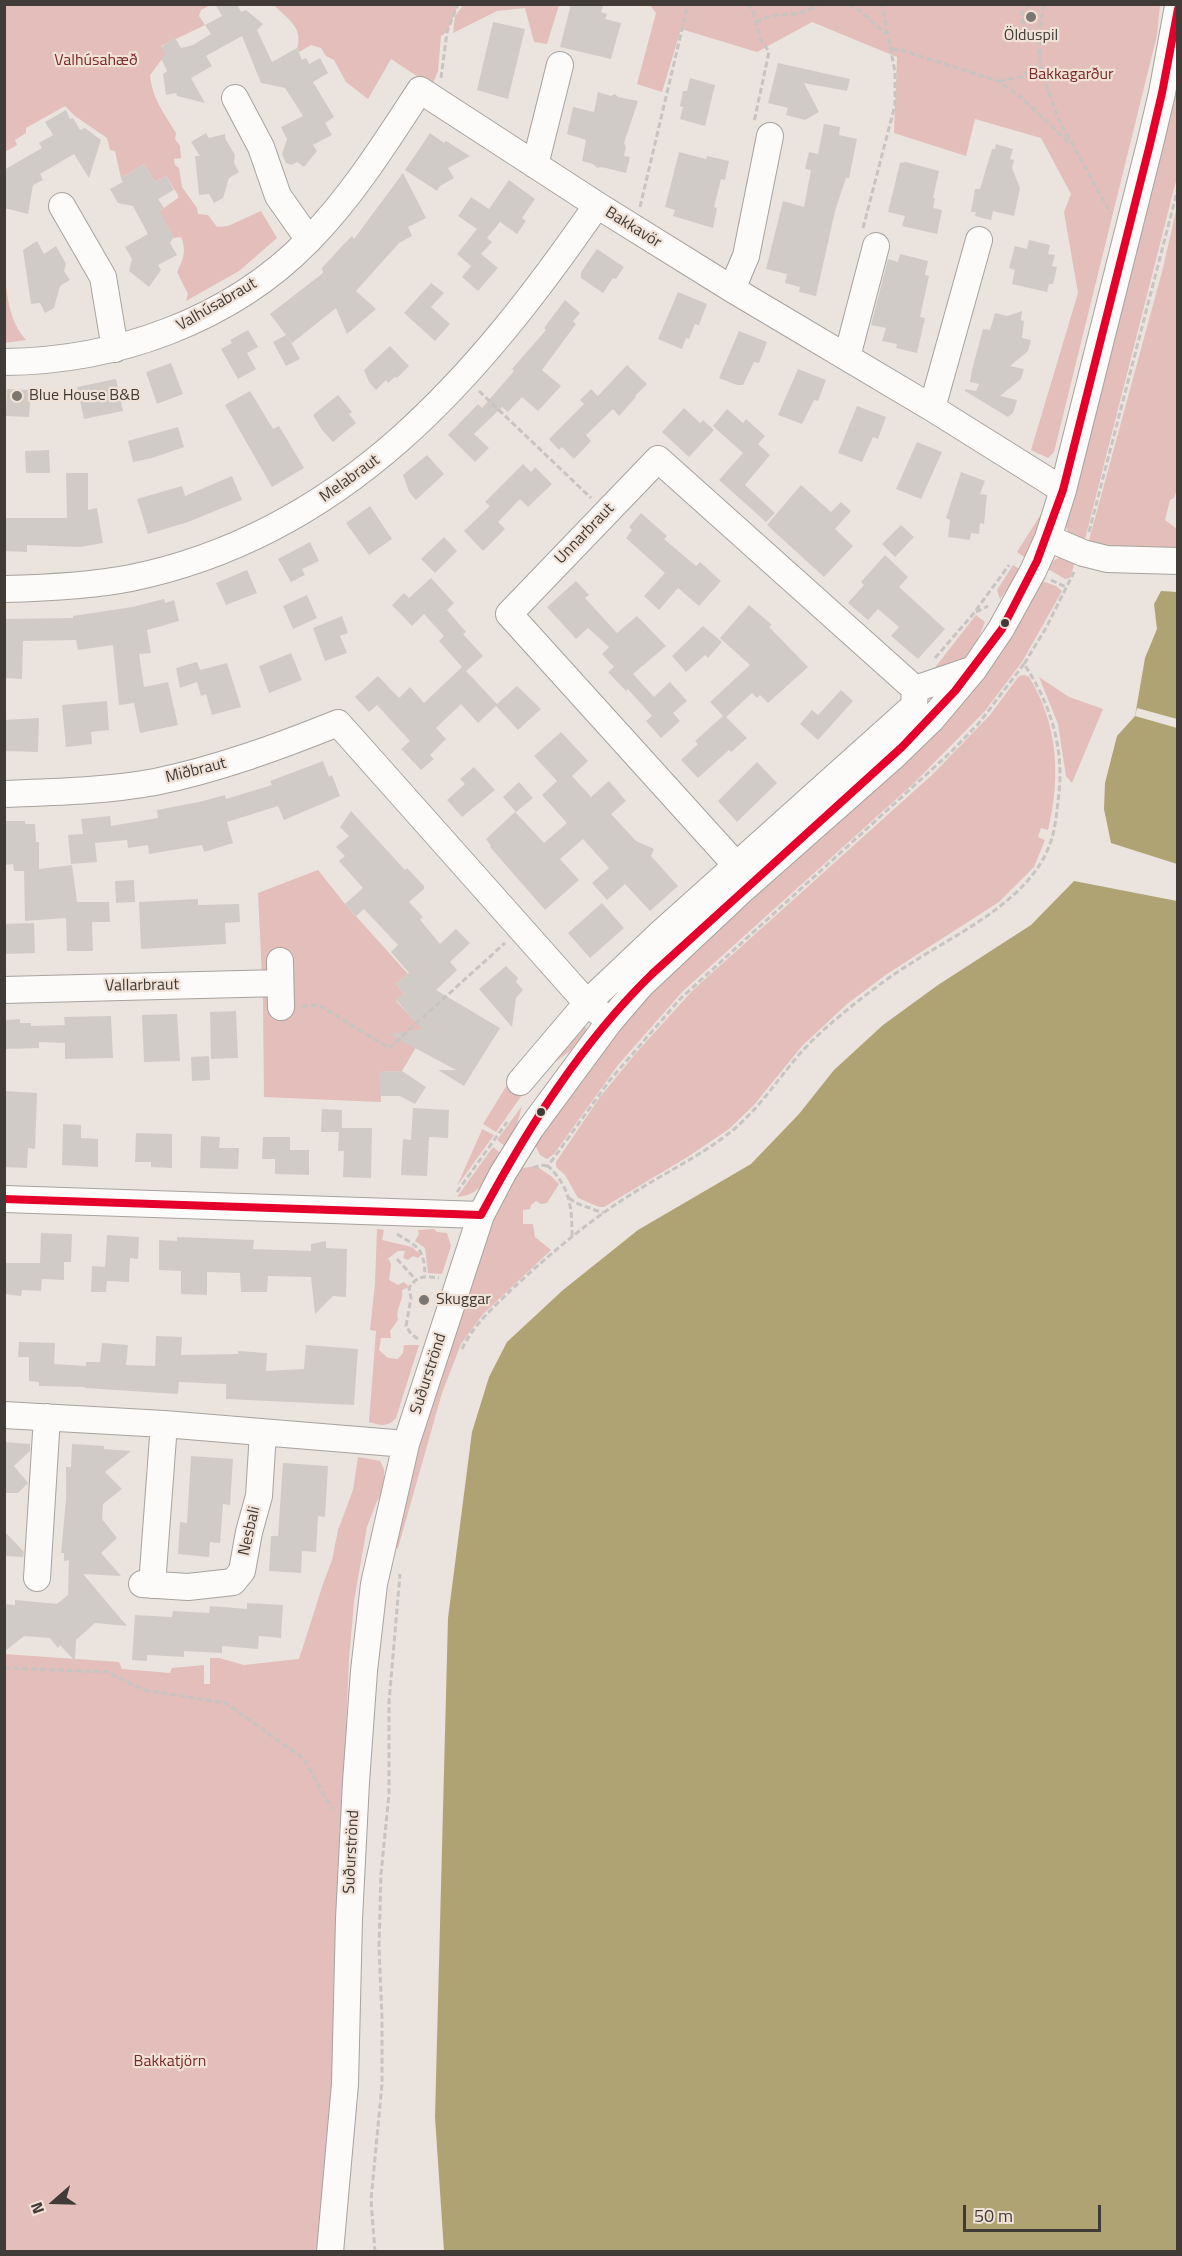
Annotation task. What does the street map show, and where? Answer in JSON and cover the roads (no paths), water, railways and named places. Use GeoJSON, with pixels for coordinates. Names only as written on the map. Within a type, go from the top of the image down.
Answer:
{"type":"FeatureCollection","features":[{"type":"Feature","properties":{"kind":"street","name":"Suðurströnd"},"geometry":{"type":"LineString","coordinates":[[330,2252],[345,2084],[352,1841],[364,1671],[374,1584],[406,1444],[449,1350],[459,1281],[481,1215],[503,1173],[531,1128],[610,1021],[641,985],[931,720],[974,669],[1014,606],[1048,538],[1063,490],[1162,93],[1178,6]]}},
{"type":"Feature","properties":{"kind":"street"},"geometry":{"type":"LineString","coordinates":[[535,165],[560,65]]}},
{"type":"Feature","properties":{"kind":"street","name":"Bakkavör"},"geometry":{"type":"LineString","coordinates":[[430,86],[535,165],[597,206],[932,408],[1063,490]]}},
{"type":"Feature","properties":{"kind":"street","name":"Valhúsabraut"},"geometry":{"type":"LineString","coordinates":[[4,362],[71,357],[161,335],[217,308],[249,289],[309,240],[366,173],[430,86]]}},
{"type":"Feature","properties":{"kind":"street"},"geometry":{"type":"LineString","coordinates":[[235,98],[261,147],[278,196],[309,240]]}},
{"type":"Feature","properties":{"kind":"street"},"geometry":{"type":"LineString","coordinates":[[732,289],[746,256],[771,136]]}},
{"type":"Feature","properties":{"kind":"street"},"geometry":{"type":"LineString","coordinates":[[62,206],[103,278],[115,348]]}},
{"type":"Feature","properties":{"kind":"street","name":"Melabraut"},"geometry":{"type":"LineString","coordinates":[[4,589],[53,588],[131,578],[205,558],[258,536],[311,507],[354,478],[403,439],[464,378],[532,295],[597,206]]}},
{"type":"Feature","properties":{"kind":"street"},"geometry":{"type":"LineString","coordinates":[[847,357],[870,237]]}},
{"type":"Feature","properties":{"kind":"street"},"geometry":{"type":"LineString","coordinates":[[932,408],[979,240]]}},
{"type":"Feature","properties":{"kind":"street","name":"Unnarbraut"},"geometry":{"type":"LineString","coordinates":[[737,866],[509,614],[658,459],[915,689]]}},
{"type":"Feature","properties":{"kind":"street"},"geometry":{"type":"LineString","coordinates":[[1048,538],[1083,553],[1107,559],[1178,561]]}},
{"type":"Feature","properties":{"kind":"street"},"geometry":{"type":"LineString","coordinates":[[520,1082],[587,1003],[914,706],[915,689],[974,669]]}},
{"type":"Feature","properties":{"kind":"street","name":"Miðbraut"},"geometry":{"type":"LineString","coordinates":[[4,794],[88,790],[154,782],[260,753],[338,723],[587,1003],[610,1021]]}},
{"type":"Feature","properties":{"kind":"street","name":"Vallarbraut"},"geometry":{"type":"LineString","coordinates":[[4,990],[280,984]]}},
{"type":"Feature","properties":{"kind":"street"},"geometry":{"type":"LineString","coordinates":[[4,1199],[481,1215]]}},
{"type":"Feature","properties":{"kind":"street"},"geometry":{"type":"LineString","coordinates":[[4,1414],[164,1424],[406,1444]]}},
{"type":"Feature","properties":{"kind":"street"},"geometry":{"type":"LineString","coordinates":[[37,1578],[47,1418]]}},
{"type":"Feature","properties":{"kind":"street","name":"Nesbali"},"geometry":{"type":"LineString","coordinates":[[164,1424],[147,1584],[188,1587],[233,1582],[242,1571],[259,1496],[263,1432]]}},
{"type":"Feature","properties":{"kind":"place","name":"Ölduspil"},"geometry":{"type":"Point","coordinates":[1031,17]}},
{"type":"Feature","properties":{"kind":"place","name":"Blue House B&B"},"geometry":{"type":"Point","coordinates":[17,396]}},
{"type":"Feature","properties":{"kind":"place","name":"Skuggar"},"geometry":{"type":"Point","coordinates":[424,1300]}},
{"type":"Feature","properties":{"kind":"park label","name":"Valhúsahæð"},"geometry":{"type":"Point","coordinates":[96,61]}},
{"type":"Feature","properties":{"kind":"park label","name":"Bakkagarður"},"geometry":{"type":"Point","coordinates":[1071,75]}},
{"type":"Feature","properties":{"kind":"park label","name":"Bakkatjörn"},"geometry":{"type":"Point","coordinates":[170,2062]}}]}
